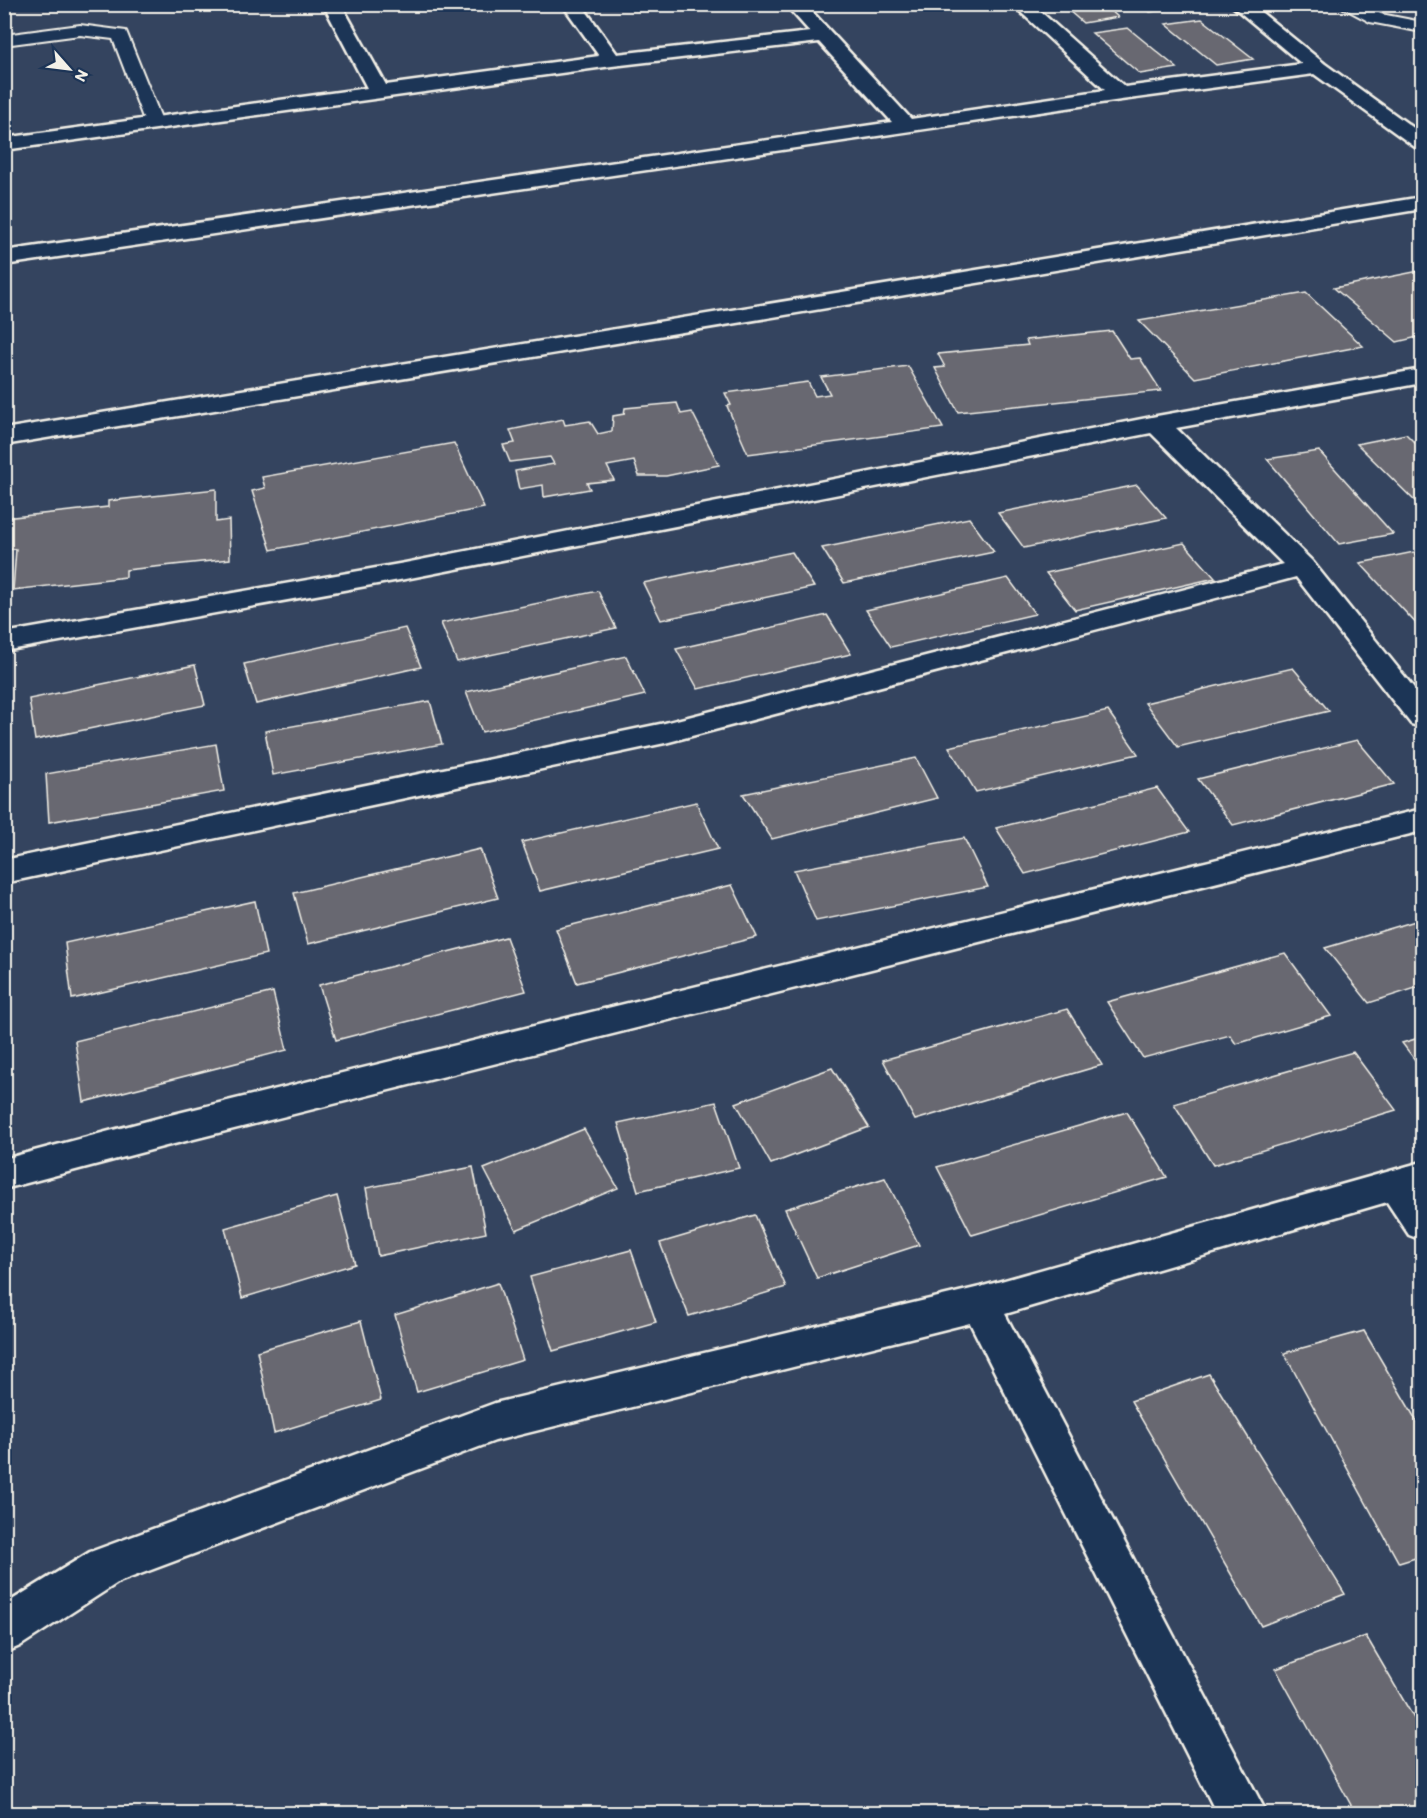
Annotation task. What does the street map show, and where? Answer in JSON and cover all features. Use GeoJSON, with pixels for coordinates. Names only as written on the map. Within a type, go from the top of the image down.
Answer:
{"type":"FeatureCollection","features":[{"type":"Feature","properties":{"kind":"street"},"geometry":{"type":"LineString","coordinates":[[332,4],[379,91]]}},
{"type":"Feature","properties":{"kind":"street"},"geometry":{"type":"LineString","coordinates":[[570,4],[612,60]]}},
{"type":"Feature","properties":{"kind":"street"},"geometry":{"type":"LineString","coordinates":[[794,4],[906,126]]}},
{"type":"Feature","properties":{"kind":"street"},"geometry":{"type":"LineString","coordinates":[[1021,4],[1121,94]]}},
{"type":"Feature","properties":{"kind":"street"},"geometry":{"type":"LineString","coordinates":[[1239,4],[1318,68],[1422,143]]}},
{"type":"Feature","properties":{"kind":"street"},"geometry":{"type":"LineString","coordinates":[[4,144],[612,60],[823,36]]}},
{"type":"Feature","properties":{"kind":"street"},"geometry":{"type":"LineString","coordinates":[[4,258],[1121,94],[1318,68]]}},
{"type":"Feature","properties":{"kind":"street"},"geometry":{"type":"LineString","coordinates":[[4,437],[1422,202]]}},
{"type":"Feature","properties":{"kind":"street"},"geometry":{"type":"LineString","coordinates":[[4,642],[405,571],[1157,424],[1422,376]]}},
{"type":"Feature","properties":{"kind":"street"},"geometry":{"type":"LineString","coordinates":[[1157,424],[1302,567],[1422,717]]}},
{"type":"Feature","properties":{"kind":"street"},"geometry":{"type":"LineString","coordinates":[[4,872],[665,733],[1302,567]]}},
{"type":"Feature","properties":{"kind":"street"},"geometry":{"type":"LineString","coordinates":[[4,1174],[189,1125],[1422,820]]}},
{"type":"Feature","properties":{"kind":"street"},"geometry":{"type":"LineString","coordinates":[[4,1631],[105,1567],[495,1422],[980,1304],[1409,1181],[1422,1224]]}},
{"type":"Feature","properties":{"kind":"street"},"geometry":{"type":"LineString","coordinates":[[980,1304],[1243,1814]]}},
{"type":"Feature","properties":{"kind":"lane"},"geometry":{"type":"LineString","coordinates":[[1344,4],[1376,18],[1422,27]]}},
{"type":"Feature","properties":{"kind":"lane"},"geometry":{"type":"LineString","coordinates":[[4,40],[80,30],[120,35],[154,123]]}},
{"type":"Feature","properties":{"kind":"building"},"geometry":{"type":"Polygon","coordinates":[[[1061,4],[1103,4],[1118,17],[1083,23],[1061,4]]]}},
{"type":"Feature","properties":{"kind":"building"},"geometry":{"type":"Polygon","coordinates":[[[1141,4],[1182,4],[1185,7],[1150,12],[1141,4]]]}},
{"type":"Feature","properties":{"kind":"building"},"geometry":{"type":"Polygon","coordinates":[[[1202,19],[1253,59],[1216,65],[1166,24],[1202,19]]]}},
{"type":"Feature","properties":{"kind":"building"},"geometry":{"type":"Polygon","coordinates":[[[1128,28],[1177,68],[1140,74],[1092,33],[1128,28]]]}},
{"type":"Feature","properties":{"kind":"building"},"geometry":{"type":"Polygon","coordinates":[[[1419,271],[1422,273],[1422,336],[1397,342],[1334,288],[1419,271]]]}},
{"type":"Feature","properties":{"kind":"building"},"geometry":{"type":"Polygon","coordinates":[[[1306,293],[1363,346],[1195,378],[1139,321],[1306,293]]]}},
{"type":"Feature","properties":{"kind":"building"},"geometry":{"type":"Polygon","coordinates":[[[1112,331],[1130,359],[1140,358],[1161,391],[958,412],[935,368],[945,367],[938,354],[1028,345],[1026,340],[1112,331]]]}},
{"type":"Feature","properties":{"kind":"building"},"geometry":{"type":"Polygon","coordinates":[[[908,366],[943,428],[748,454],[727,406],[731,405],[725,393],[808,382],[815,396],[830,394],[821,377],[908,366]]]}},
{"type":"Feature","properties":{"kind":"building"},"geometry":{"type":"Polygon","coordinates":[[[677,403],[681,414],[692,412],[719,465],[666,476],[639,476],[634,461],[607,466],[614,480],[587,483],[590,489],[544,497],[543,485],[519,489],[515,471],[554,464],[550,457],[510,462],[503,445],[515,443],[510,430],[563,419],[565,425],[590,421],[598,434],[612,431],[613,416],[624,414],[625,408],[677,403]]]}},
{"type":"Feature","properties":{"kind":"building"},"geometry":{"type":"Polygon","coordinates":[[[1406,434],[1422,450],[1422,508],[1357,444],[1406,434]]]}},
{"type":"Feature","properties":{"kind":"building"},"geometry":{"type":"Polygon","coordinates":[[[454,443],[484,508],[271,550],[252,491],[265,488],[262,477],[454,443]]]}},
{"type":"Feature","properties":{"kind":"building"},"geometry":{"type":"Polygon","coordinates":[[[1319,451],[1393,534],[1339,544],[1267,459],[1319,451]]]}},
{"type":"Feature","properties":{"kind":"building"},"geometry":{"type":"Polygon","coordinates":[[[1137,485],[1166,518],[1024,548],[998,513],[1137,485]]]}},
{"type":"Feature","properties":{"kind":"building"},"geometry":{"type":"Polygon","coordinates":[[[216,489],[216,522],[229,520],[230,559],[126,570],[126,577],[13,590],[16,549],[4,550],[4,518],[108,507],[108,501],[216,489]]]}},
{"type":"Feature","properties":{"kind":"building"},"geometry":{"type":"Polygon","coordinates":[[[969,518],[994,552],[844,583],[822,548],[969,518]]]}},
{"type":"Feature","properties":{"kind":"building"},"geometry":{"type":"Polygon","coordinates":[[[1184,543],[1215,578],[1075,610],[1046,573],[1184,543]]]}},
{"type":"Feature","properties":{"kind":"building"},"geometry":{"type":"Polygon","coordinates":[[[792,552],[814,587],[661,620],[643,583],[792,552]]]}},
{"type":"Feature","properties":{"kind":"building"},"geometry":{"type":"Polygon","coordinates":[[[1414,552],[1422,561],[1422,630],[1360,563],[1414,552]]]}},
{"type":"Feature","properties":{"kind":"building"},"geometry":{"type":"Polygon","coordinates":[[[1008,578],[1035,614],[891,647],[866,610],[1008,578]]]}},
{"type":"Feature","properties":{"kind":"building"},"geometry":{"type":"Polygon","coordinates":[[[598,591],[616,628],[457,662],[441,623],[598,591]]]}},
{"type":"Feature","properties":{"kind":"building"},"geometry":{"type":"Polygon","coordinates":[[[827,615],[851,654],[698,689],[676,649],[827,615]]]}},
{"type":"Feature","properties":{"kind":"building"},"geometry":{"type":"Polygon","coordinates":[[[405,628],[421,667],[256,704],[244,664],[405,628]]]}},
{"type":"Feature","properties":{"kind":"building"},"geometry":{"type":"Polygon","coordinates":[[[626,656],[645,695],[482,732],[466,692],[626,656]]]}},
{"type":"Feature","properties":{"kind":"building"},"geometry":{"type":"Polygon","coordinates":[[[195,665],[205,705],[35,740],[29,699],[195,665]]]}},
{"type":"Feature","properties":{"kind":"building"},"geometry":{"type":"Polygon","coordinates":[[[1293,668],[1329,711],[1178,747],[1145,703],[1293,668]]]}},
{"type":"Feature","properties":{"kind":"building"},"geometry":{"type":"Polygon","coordinates":[[[430,701],[442,744],[273,775],[265,731],[430,701]]]}},
{"type":"Feature","properties":{"kind":"building"},"geometry":{"type":"Polygon","coordinates":[[[8,710],[6,754],[4,754],[4,711],[8,710]]]}},
{"type":"Feature","properties":{"kind":"building"},"geometry":{"type":"Polygon","coordinates":[[[1108,711],[1138,754],[976,792],[949,747],[1108,711]]]}},
{"type":"Feature","properties":{"kind":"building"},"geometry":{"type":"Polygon","coordinates":[[[1357,740],[1394,784],[1233,825],[1198,779],[1357,740]]]}},
{"type":"Feature","properties":{"kind":"building"},"geometry":{"type":"Polygon","coordinates":[[[216,744],[224,791],[49,822],[46,774],[216,744]]]}},
{"type":"Feature","properties":{"kind":"building"},"geometry":{"type":"Polygon","coordinates":[[[916,758],[937,798],[772,839],[743,794],[916,758]]]}},
{"type":"Feature","properties":{"kind":"building"},"geometry":{"type":"Polygon","coordinates":[[[1157,788],[1189,832],[1025,874],[996,828],[1157,788]]]}},
{"type":"Feature","properties":{"kind":"building"},"geometry":{"type":"Polygon","coordinates":[[[696,802],[718,849],[540,891],[522,842],[696,802]]]}},
{"type":"Feature","properties":{"kind":"building"},"geometry":{"type":"Polygon","coordinates":[[[964,838],[988,887],[816,921],[794,870],[964,838]]]}},
{"type":"Feature","properties":{"kind":"building"},"geometry":{"type":"Polygon","coordinates":[[[480,849],[498,898],[308,944],[294,893],[480,849]]]}},
{"type":"Feature","properties":{"kind":"building"},"geometry":{"type":"Polygon","coordinates":[[[732,885],[757,937],[577,983],[556,929],[732,885]]]}},
{"type":"Feature","properties":{"kind":"building"},"geometry":{"type":"Polygon","coordinates":[[[255,901],[266,954],[72,999],[65,943],[255,901]]]}},
{"type":"Feature","properties":{"kind":"building"},"geometry":{"type":"Polygon","coordinates":[[[1422,919],[1422,986],[1369,1003],[1325,948],[1422,919]]]}},
{"type":"Feature","properties":{"kind":"building"},"geometry":{"type":"Polygon","coordinates":[[[506,937],[526,991],[336,1040],[319,985],[506,937]]]}},
{"type":"Feature","properties":{"kind":"building"},"geometry":{"type":"Polygon","coordinates":[[[1285,953],[1331,1016],[1236,1044],[1230,1035],[1143,1058],[1107,1002],[1285,953]]]}},
{"type":"Feature","properties":{"kind":"building"},"geometry":{"type":"Polygon","coordinates":[[[273,992],[287,1050],[84,1102],[75,1041],[273,992]]]}},
{"type":"Feature","properties":{"kind":"building"},"geometry":{"type":"Polygon","coordinates":[[[1067,1009],[1102,1065],[915,1120],[883,1060],[1067,1009]]]}},
{"type":"Feature","properties":{"kind":"building"},"geometry":{"type":"Polygon","coordinates":[[[1422,1037],[1422,1069],[1402,1043],[1422,1037]]]}},
{"type":"Feature","properties":{"kind":"building"},"geometry":{"type":"Polygon","coordinates":[[[1353,1052],[1396,1110],[1213,1165],[1174,1104],[1353,1052]]]}},
{"type":"Feature","properties":{"kind":"building"},"geometry":{"type":"Polygon","coordinates":[[[832,1068],[869,1127],[771,1164],[736,1103],[832,1068]]]}},
{"type":"Feature","properties":{"kind":"building"},"geometry":{"type":"Polygon","coordinates":[[[716,1102],[739,1168],[638,1191],[618,1123],[716,1102]]]}},
{"type":"Feature","properties":{"kind":"building"},"geometry":{"type":"Polygon","coordinates":[[[1127,1112],[1167,1177],[972,1235],[937,1167],[1127,1112]]]}},
{"type":"Feature","properties":{"kind":"building"},"geometry":{"type":"Polygon","coordinates":[[[584,1129],[618,1188],[516,1230],[484,1169],[584,1129]]]}},
{"type":"Feature","properties":{"kind":"building"},"geometry":{"type":"Polygon","coordinates":[[[473,1167],[486,1233],[378,1256],[366,1188],[473,1167]]]}},
{"type":"Feature","properties":{"kind":"building"},"geometry":{"type":"Polygon","coordinates":[[[885,1178],[919,1245],[817,1278],[785,1209],[885,1178]]]}},
{"type":"Feature","properties":{"kind":"building"},"geometry":{"type":"Polygon","coordinates":[[[337,1196],[355,1264],[242,1298],[225,1228],[337,1196]]]}},
{"type":"Feature","properties":{"kind":"building"},"geometry":{"type":"Polygon","coordinates":[[[755,1215],[786,1287],[689,1316],[660,1243],[755,1215]]]}},
{"type":"Feature","properties":{"kind":"building"},"geometry":{"type":"Polygon","coordinates":[[[631,1250],[656,1322],[553,1351],[530,1277],[631,1250]]]}},
{"type":"Feature","properties":{"kind":"building"},"geometry":{"type":"Polygon","coordinates":[[[498,1283],[523,1360],[417,1392],[395,1315],[498,1283]]]}},
{"type":"Feature","properties":{"kind":"building"},"geometry":{"type":"Polygon","coordinates":[[[361,1321],[381,1400],[274,1433],[257,1351],[361,1321]]]}},
{"type":"Feature","properties":{"kind":"building"},"geometry":{"type":"Polygon","coordinates":[[[1364,1331],[1422,1430],[1422,1556],[1399,1563],[1284,1353],[1364,1331]]]}},
{"type":"Feature","properties":{"kind":"building"},"geometry":{"type":"Polygon","coordinates":[[[1209,1374],[1345,1594],[1261,1626],[1131,1401],[1209,1374]]]}},
{"type":"Feature","properties":{"kind":"building"},"geometry":{"type":"Polygon","coordinates":[[[1366,1636],[1422,1732],[1422,1814],[1356,1814],[1276,1669],[1366,1636]]]}}]}
